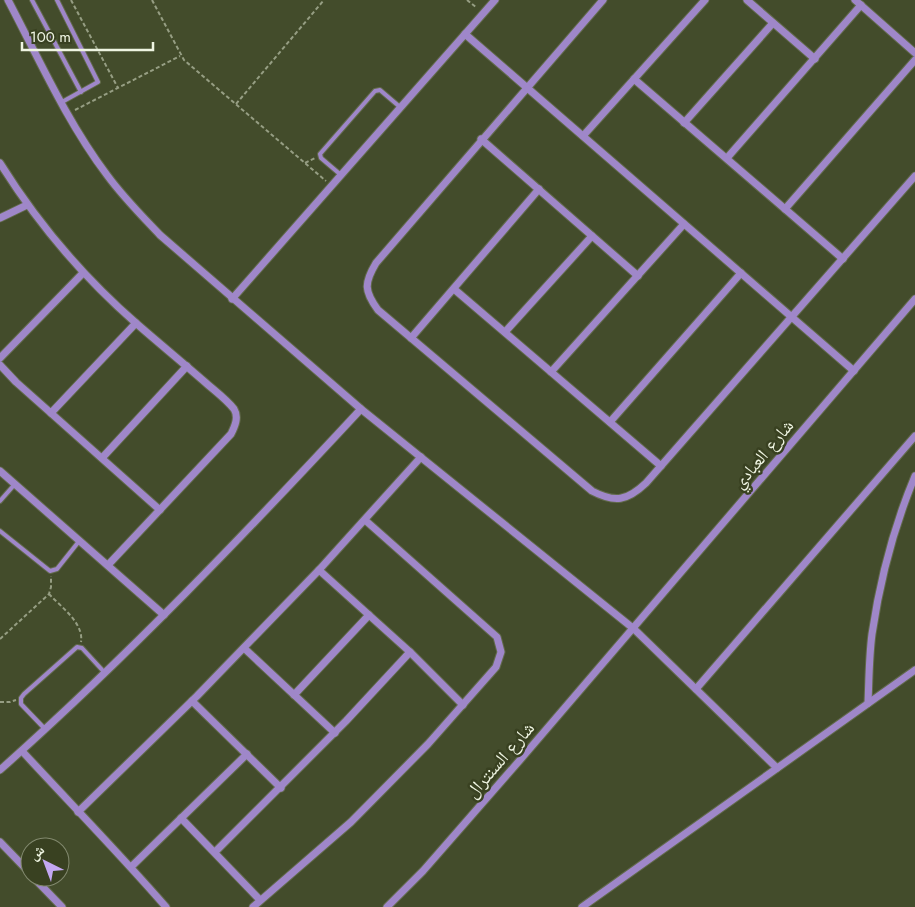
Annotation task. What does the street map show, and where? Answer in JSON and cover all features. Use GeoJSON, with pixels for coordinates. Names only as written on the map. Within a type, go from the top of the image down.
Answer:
{"type":"FeatureCollection","features":[{"type":"Feature","properties":{"kind":"street"},"geometry":{"type":"LineString","coordinates":[[8,0],[85,142],[107,175],[132,206],[160,235],[361,409],[634,629],[777,768]]}},
{"type":"Feature","properties":{"kind":"street"},"geometry":{"type":"LineString","coordinates":[[232,299],[494,0]]}},
{"type":"Feature","properties":{"kind":"street"},"geometry":{"type":"LineString","coordinates":[[602,0],[376,263],[368,275],[366,288],[370,300],[378,310],[592,492],[606,498],[621,499],[635,494],[792,318],[915,176]]}},
{"type":"Feature","properties":{"kind":"street"},"geometry":{"type":"LineString","coordinates":[[583,136],[705,0]]}},
{"type":"Feature","properties":{"kind":"street"},"geometry":{"type":"LineString","coordinates":[[747,0],[814,59]]}},
{"type":"Feature","properties":{"kind":"street"},"geometry":{"type":"LineString","coordinates":[[727,158],[814,59],[858,2],[915,53]]}},
{"type":"Feature","properties":{"kind":"street"},"geometry":{"type":"LineString","coordinates":[[684,123],[773,23]]}},
{"type":"Feature","properties":{"kind":"street"},"geometry":{"type":"LineString","coordinates":[[465,34],[854,371]]}},
{"type":"Feature","properties":{"kind":"street"},"geometry":{"type":"LineString","coordinates":[[785,209],[915,60]]}},
{"type":"Feature","properties":{"kind":"street"},"geometry":{"type":"LineString","coordinates":[[634,79],[843,259]]}},
{"type":"Feature","properties":{"kind":"street"},"geometry":{"type":"LineString","coordinates":[[481,140],[638,276]]}},
{"type":"Feature","properties":{"kind":"street"},"geometry":{"type":"LineString","coordinates":[[0,162],[27,205],[83,273],[235,411],[236,423],[231,434],[108,565]]}},
{"type":"Feature","properties":{"kind":"street"},"geometry":{"type":"LineString","coordinates":[[411,338],[539,189]]}},
{"type":"Feature","properties":{"kind":"street"},"geometry":{"type":"LineString","coordinates":[[0,218],[27,205]]}},
{"type":"Feature","properties":{"kind":"street"},"geometry":{"type":"LineString","coordinates":[[551,372],[684,224]]}},
{"type":"Feature","properties":{"kind":"street"},"geometry":{"type":"LineString","coordinates":[[504,332],[592,236]]}},
{"type":"Feature","properties":{"kind":"street"},"geometry":{"type":"LineString","coordinates":[[0,358],[83,273]]}},
{"type":"Feature","properties":{"kind":"street"},"geometry":{"type":"LineString","coordinates":[[610,422],[741,273]]}},
{"type":"Feature","properties":{"kind":"street"},"geometry":{"type":"LineString","coordinates":[[454,288],[661,466]]}},
{"type":"Feature","properties":{"kind":"street","name":"شارع العبادي"},"geometry":{"type":"LineString","coordinates":[[634,629],[915,299]]}},
{"type":"Feature","properties":{"kind":"street"},"geometry":{"type":"LineString","coordinates":[[51,412],[136,323]]}},
{"type":"Feature","properties":{"kind":"street"},"geometry":{"type":"LineString","coordinates":[[0,365],[16,382],[160,510]]}},
{"type":"Feature","properties":{"kind":"street"},"geometry":{"type":"LineString","coordinates":[[102,458],[187,366]]}},
{"type":"Feature","properties":{"kind":"street"},"geometry":{"type":"LineString","coordinates":[[0,770],[45,730],[164,616],[266,511],[361,409]]}},
{"type":"Feature","properties":{"kind":"street"},"geometry":{"type":"LineString","coordinates":[[696,689],[915,436]]}},
{"type":"Feature","properties":{"kind":"street"},"geometry":{"type":"LineString","coordinates":[[78,812],[244,648],[319,570],[421,457]]}},
{"type":"Feature","properties":{"kind":"street"},"geometry":{"type":"LineString","coordinates":[[0,471],[164,616]]}},
{"type":"Feature","properties":{"kind":"street"},"geometry":{"type":"LineString","coordinates":[[868,703],[872,635],[884,568],[904,503],[915,476]]}},
{"type":"Feature","properties":{"kind":"street"},"geometry":{"type":"LineString","coordinates":[[252,907],[351,822],[428,744],[496,667],[501,652],[497,637],[365,520]]}},
{"type":"Feature","properties":{"kind":"street"},"geometry":{"type":"LineString","coordinates":[[319,570],[410,652],[463,705]]}},
{"type":"Feature","properties":{"kind":"street"},"geometry":{"type":"LineString","coordinates":[[294,695],[369,615]]}},
{"type":"Feature","properties":{"kind":"street","name":"شارع السنترال"},"geometry":{"type":"LineString","coordinates":[[387,907],[423,871],[634,629]]}},
{"type":"Feature","properties":{"kind":"street"},"geometry":{"type":"LineString","coordinates":[[244,648],[335,733]]}},
{"type":"Feature","properties":{"kind":"street"},"geometry":{"type":"LineString","coordinates":[[215,852],[335,733],[410,652]]}},
{"type":"Feature","properties":{"kind":"street"},"geometry":{"type":"LineString","coordinates":[[582,907],[915,670]]}},
{"type":"Feature","properties":{"kind":"street"},"geometry":{"type":"LineString","coordinates":[[192,701],[281,788]]}},
{"type":"Feature","properties":{"kind":"street"},"geometry":{"type":"LineString","coordinates":[[22,751],[166,907]]}},
{"type":"Feature","properties":{"kind":"street"},"geometry":{"type":"LineString","coordinates":[[131,867],[246,754]]}},
{"type":"Feature","properties":{"kind":"street"},"geometry":{"type":"LineString","coordinates":[[181,818],[260,900]]}},
{"type":"Feature","properties":{"kind":"street"},"geometry":{"type":"LineString","coordinates":[[0,842],[20,863]]}},
{"type":"Feature","properties":{"kind":"street"},"geometry":{"type":"LineString","coordinates":[[43,887],[62,907]]}},
{"type":"Feature","properties":{"kind":"lane"},"geometry":{"type":"LineString","coordinates":[[32,0],[81,92]]}},
{"type":"Feature","properties":{"kind":"lane"},"geometry":{"type":"LineString","coordinates":[[57,0],[98,79],[98,82],[94,85],[62,102]]}},
{"type":"Feature","properties":{"kind":"lane"},"geometry":{"type":"LineString","coordinates":[[341,175],[320,156],[378,90],[400,107]]}},
{"type":"Feature","properties":{"kind":"lane"},"geometry":{"type":"LineString","coordinates":[[0,501],[15,483]]}},
{"type":"Feature","properties":{"kind":"lane"},"geometry":{"type":"LineString","coordinates":[[0,531],[50,571],[57,569],[80,540]]}},
{"type":"Feature","properties":{"kind":"lane"},"geometry":{"type":"LineString","coordinates":[[45,730],[21,704],[20,698],[74,648],[79,647],[104,673]]}},
{"type":"Feature","properties":{"kind":"path"},"geometry":{"type":"LineString","coordinates":[[71,0],[118,88]]}},
{"type":"Feature","properties":{"kind":"path"},"geometry":{"type":"LineString","coordinates":[[152,0],[181,56],[332,186]]}},
{"type":"Feature","properties":{"kind":"path"},"geometry":{"type":"LineString","coordinates":[[236,104],[324,0]]}},
{"type":"Feature","properties":{"kind":"path"},"geometry":{"type":"LineString","coordinates":[[467,0],[483,14]]}},
{"type":"Feature","properties":{"kind":"path"},"geometry":{"type":"LineString","coordinates":[[68,113],[181,56]]}},
{"type":"Feature","properties":{"kind":"path"},"geometry":{"type":"LineString","coordinates":[[305,163],[320,156]]}},
{"type":"Feature","properties":{"kind":"path"},"geometry":{"type":"LineString","coordinates":[[0,638],[49,594],[51,587],[50,571]]}},
{"type":"Feature","properties":{"kind":"path"},"geometry":{"type":"LineString","coordinates":[[49,594],[78,625],[81,632],[79,647]]}},
{"type":"Feature","properties":{"kind":"path"},"geometry":{"type":"LineString","coordinates":[[0,702],[10,702],[20,698]]}}]}
